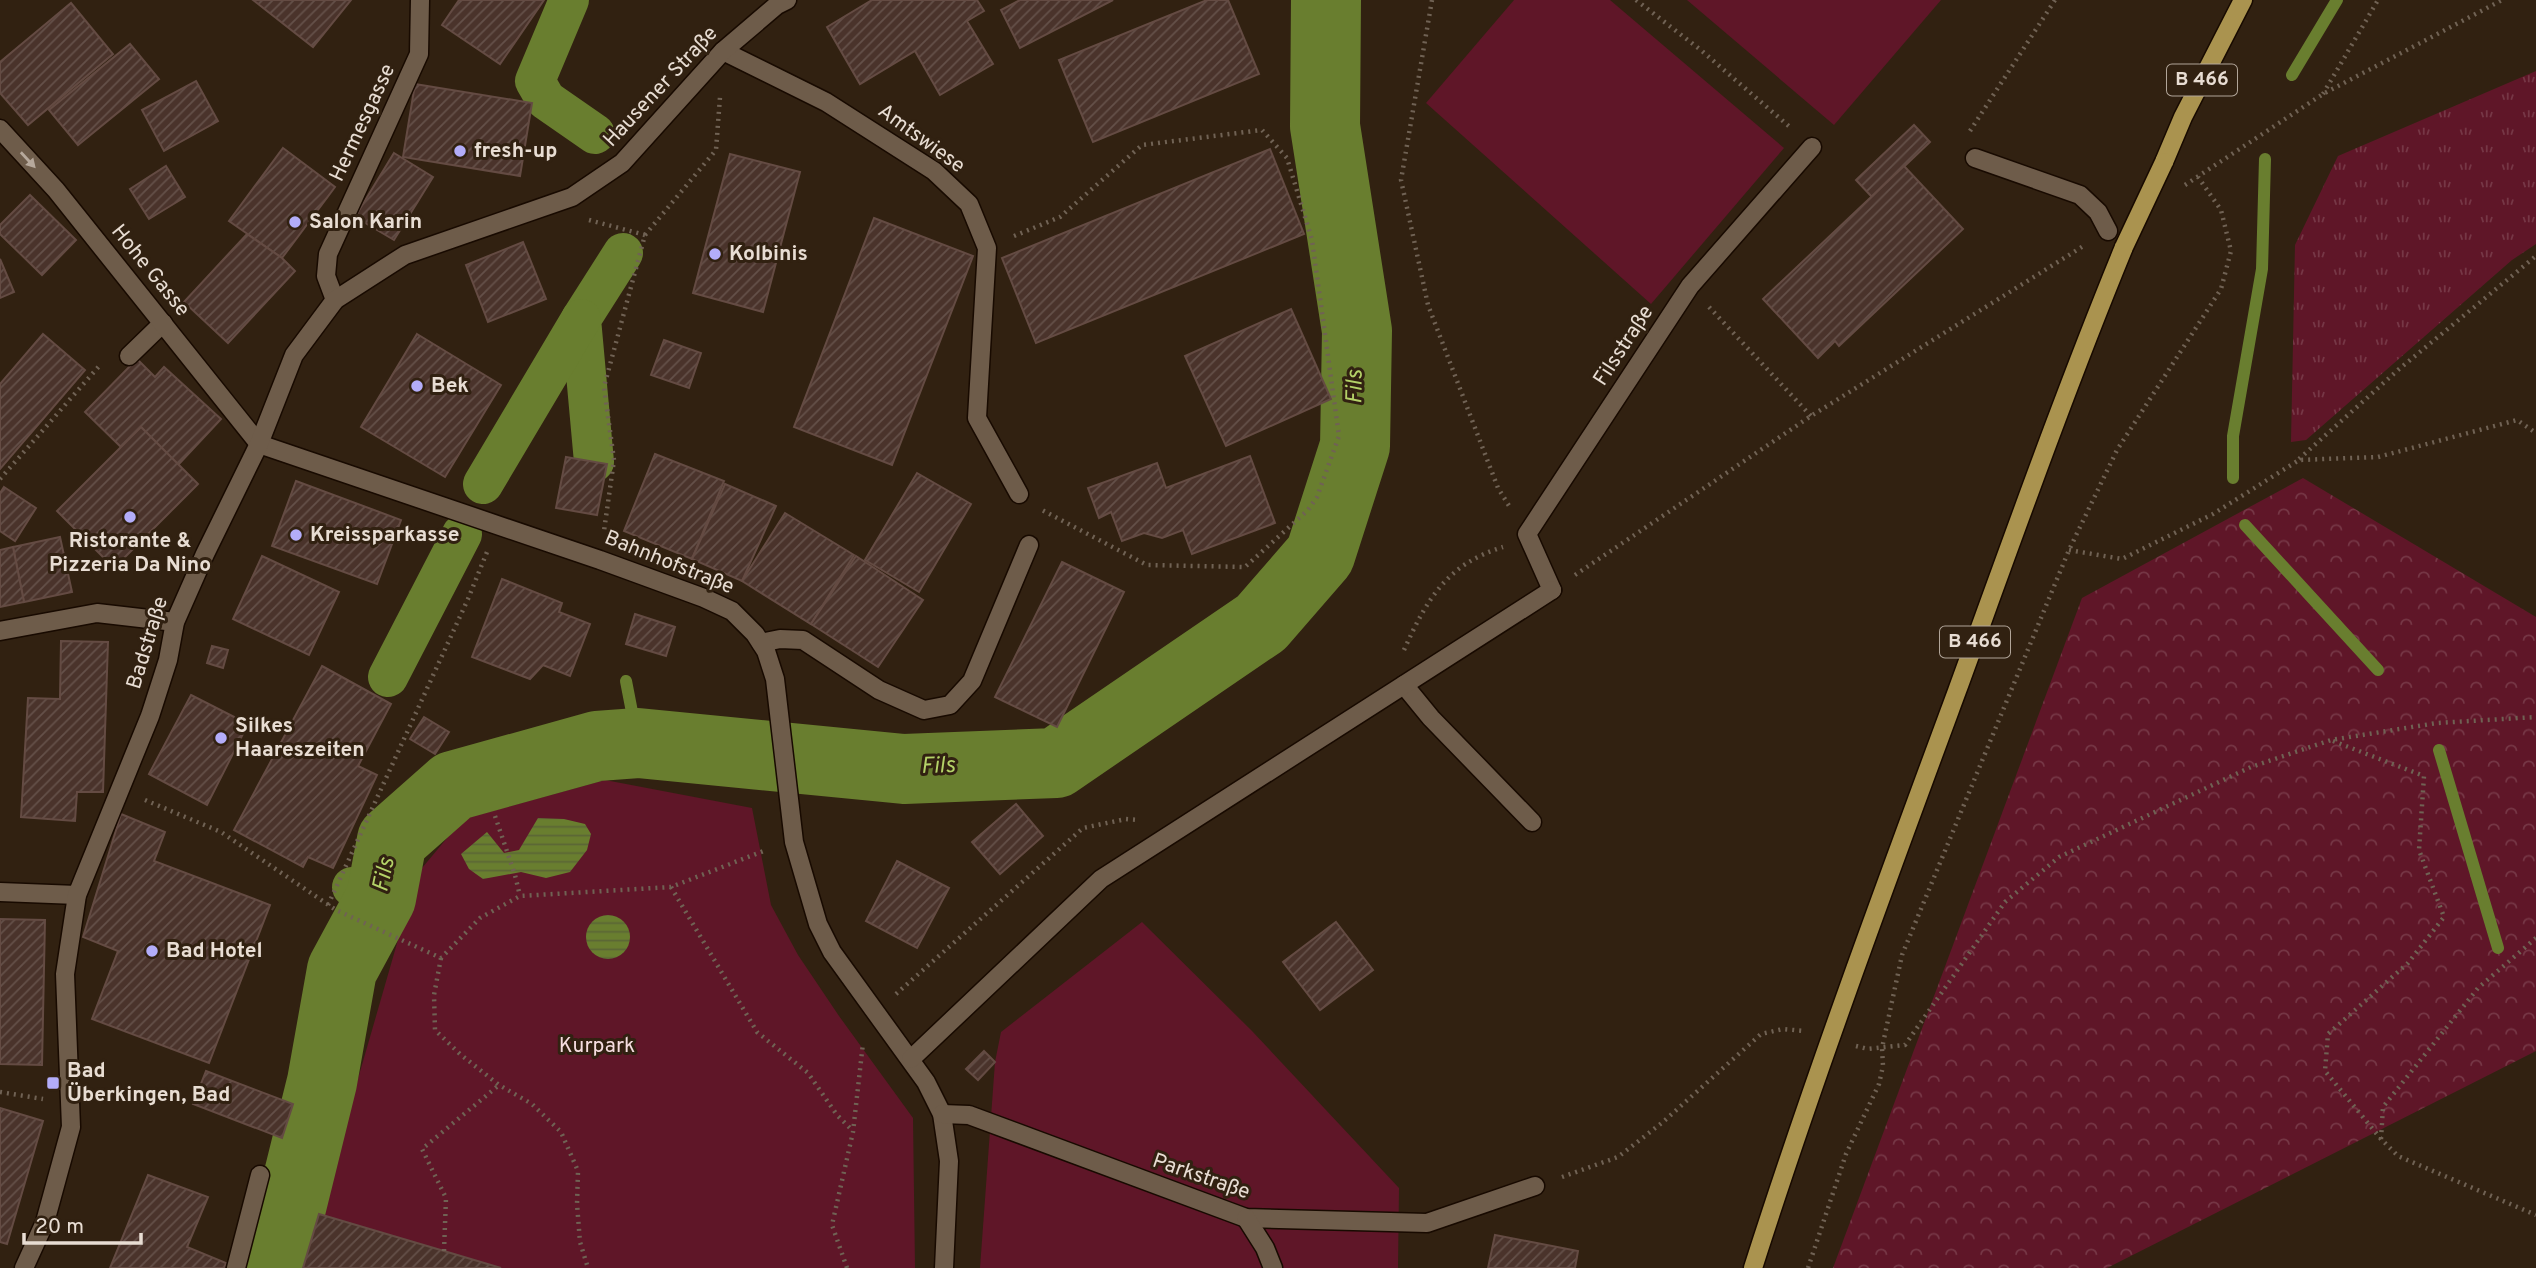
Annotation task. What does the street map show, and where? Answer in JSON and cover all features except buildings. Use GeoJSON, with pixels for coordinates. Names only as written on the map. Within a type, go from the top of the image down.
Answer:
{"type":"FeatureCollection","features":[{"type":"Feature","properties":{"kind":"main road","name":"B 466"},"geometry":{"type":"LineString","coordinates":[[1753,1268],[1829,1040],[2080,357],[2124,247],[2183,117],[2243,0]]}},
{"type":"Feature","properties":{"kind":"street","name":"Hermesgasse"},"geometry":{"type":"LineString","coordinates":[[335,300],[326,276],[328,254],[419,54],[420,0]]}},
{"type":"Feature","properties":{"kind":"street","name":"Hausener Straße"},"geometry":{"type":"LineString","coordinates":[[335,300],[405,255],[572,197],[622,163],[723,51],[777,5],[787,0]]}},
{"type":"Feature","properties":{"kind":"street","name":"Amtswiese"},"geometry":{"type":"LineString","coordinates":[[723,51],[827,102],[934,170],[969,204],[987,248],[977,418],[1019,494]]}},
{"type":"Feature","properties":{"kind":"street","name":"Hohe Gasse"},"geometry":{"type":"LineString","coordinates":[[0,129],[57,190],[260,444]]}},
{"type":"Feature","properties":{"kind":"street","name":"Filsstraße"},"geometry":{"type":"LineString","coordinates":[[1529,539],[1690,286],[1812,147]]}},
{"type":"Feature","properties":{"kind":"street"},"geometry":{"type":"LineString","coordinates":[[1975,158],[2080,195],[2098,212],[2108,231]]}},
{"type":"Feature","properties":{"kind":"street","name":"Badstraße"},"geometry":{"type":"LineString","coordinates":[[24,1268],[48,1210],[71,1127],[65,974],[77,895],[118,788],[150,716],[168,660],[175,622],[205,554],[260,444],[294,355],[335,300]]}},
{"type":"Feature","properties":{"kind":"street"},"geometry":{"type":"LineString","coordinates":[[129,356],[163,323]]}},
{"type":"Feature","properties":{"kind":"street","name":"Bahnhofstraße"},"geometry":{"type":"LineString","coordinates":[[260,444],[704,598],[732,611],[761,643],[775,679],[794,842],[817,923],[832,952],[874,1013],[911,1059],[942,1114],[949,1161],[944,1268]]}},
{"type":"Feature","properties":{"kind":"street"},"geometry":{"type":"LineString","coordinates":[[911,1059],[1101,879],[1552,590],[1529,539]]}},
{"type":"Feature","properties":{"kind":"street"},"geometry":{"type":"LineString","coordinates":[[761,643],[780,639],[803,640],[879,690],[924,710],[950,705],[972,681],[1029,545]]}},
{"type":"Feature","properties":{"kind":"street"},"geometry":{"type":"LineString","coordinates":[[0,631],[97,613],[175,622]]}},
{"type":"Feature","properties":{"kind":"street"},"geometry":{"type":"LineString","coordinates":[[1404,685],[1532,822]]}},
{"type":"Feature","properties":{"kind":"street"},"geometry":{"type":"LineString","coordinates":[[0,892],[77,895]]}},
{"type":"Feature","properties":{"kind":"street","name":"Parkstraße"},"geometry":{"type":"LineString","coordinates":[[942,1114],[968,1115],[1246,1218],[1427,1223],[1535,1186]]}},
{"type":"Feature","properties":{"kind":"street"},"geometry":{"type":"LineString","coordinates":[[236,1268],[260,1175]]}},
{"type":"Feature","properties":{"kind":"street"},"geometry":{"type":"LineString","coordinates":[[1246,1218],[1265,1248],[1273,1268]]}},
{"type":"Feature","properties":{"kind":"path"},"geometry":{"type":"LineString","coordinates":[[1402,654],[1431,596],[1460,567],[1489,551],[1529,539],[1498,488],[1428,305],[1401,180],[1432,0]]}},
{"type":"Feature","properties":{"kind":"path"},"geometry":{"type":"LineString","coordinates":[[1636,0],[1702,51],[1812,147]]}},
{"type":"Feature","properties":{"kind":"path"},"geometry":{"type":"LineString","coordinates":[[1975,158],[1967,135],[2056,0]]}},
{"type":"Feature","properties":{"kind":"path"},"geometry":{"type":"LineString","coordinates":[[2323,94],[2378,0]]}},
{"type":"Feature","properties":{"kind":"path"},"geometry":{"type":"LineString","coordinates":[[1808,1268],[1846,1154],[1879,1084],[1883,1066],[1882,1048],[1902,955],[2069,550],[2117,450],[2221,289],[2231,251],[2221,210],[2198,177],[2323,94],[2502,0]]}},
{"type":"Feature","properties":{"kind":"path"},"geometry":{"type":"LineString","coordinates":[[600,560],[614,460],[604,387],[645,235],[716,150],[723,51]]}},
{"type":"Feature","properties":{"kind":"path"},"geometry":{"type":"LineString","coordinates":[[987,248],[1060,217],[1142,145],[1262,130],[1287,158],[1312,240],[1339,436],[1317,497],[1308,510],[1245,567],[1147,565],[1048,515],[1019,494]]}},
{"type":"Feature","properties":{"kind":"path"},"geometry":{"type":"LineString","coordinates":[[572,197],[590,222],[645,235]]}},
{"type":"Feature","properties":{"kind":"path"},"geometry":{"type":"LineString","coordinates":[[1552,590],[1811,416],[2108,231]]}},
{"type":"Feature","properties":{"kind":"path"},"geometry":{"type":"LineString","coordinates":[[2069,550],[2122,559],[2213,514],[2299,460],[2398,370],[2536,256]]}},
{"type":"Feature","properties":{"kind":"path"},"geometry":{"type":"LineString","coordinates":[[1690,286],[1811,416]]}},
{"type":"Feature","properties":{"kind":"path"},"geometry":{"type":"LineString","coordinates":[[0,479],[101,363]]}},
{"type":"Feature","properties":{"kind":"path"},"geometry":{"type":"LineString","coordinates":[[2299,460],[2378,457],[2517,421],[2536,433]]}},
{"type":"Feature","properties":{"kind":"path"},"geometry":{"type":"LineString","coordinates":[[328,905],[468,599],[497,524]]}},
{"type":"Feature","properties":{"kind":"path"},"geometry":{"type":"LineString","coordinates":[[1535,1186],[1618,1157],[1663,1122],[1760,1034],[1783,1029],[1806,1031],[1829,1040],[1868,1049],[1905,1045],[2005,902],[2059,857],[2251,767],[2331,740],[2437,723],[2536,717]]}},
{"type":"Feature","properties":{"kind":"path"},"geometry":{"type":"LineString","coordinates":[[2331,740],[2424,776],[2419,850],[2444,917],[2408,963],[2328,1034],[2325,1071],[2398,1156],[2536,1215]]}},
{"type":"Feature","properties":{"kind":"path"},"geometry":{"type":"LineString","coordinates":[[118,788],[220,832],[336,910],[441,958]]}},
{"type":"Feature","properties":{"kind":"path"},"geometry":{"type":"LineString","coordinates":[[495,816],[516,875],[520,896]]}},
{"type":"Feature","properties":{"kind":"path"},"geometry":{"type":"LineString","coordinates":[[847,1268],[832,1225],[853,1132],[862,1047],[874,1013],[1083,828],[1126,820],[1142,820]]}},
{"type":"Feature","properties":{"kind":"path"},"geometry":{"type":"LineString","coordinates":[[588,1268],[580,1242],[578,1171],[561,1132],[532,1104],[499,1086],[435,1030],[434,995],[441,958],[480,918],[520,896],[671,887],[760,852],[794,842]]}},
{"type":"Feature","properties":{"kind":"path"},"geometry":{"type":"LineString","coordinates":[[671,887],[757,1032],[808,1073],[837,1115],[853,1132]]}},
{"type":"Feature","properties":{"kind":"path"},"geometry":{"type":"LineString","coordinates":[[2381,1139],[2383,1107],[2478,988],[2536,938]]}},
{"type":"Feature","properties":{"kind":"path"},"geometry":{"type":"LineString","coordinates":[[444,1251],[446,1198],[422,1149],[499,1086]]}},
{"type":"Feature","properties":{"kind":"path"},"geometry":{"type":"LineString","coordinates":[[0,1091],[71,1103]]}},
{"type":"Feature","properties":{"kind":"green space"},"geometry":{"type":"Polygon","coordinates":[[[1514,0],[1610,0],[1784,148],[1651,304],[1426,103],[1514,0]]]}},
{"type":"Feature","properties":{"kind":"green space"},"geometry":{"type":"Polygon","coordinates":[[[1687,0],[1941,0],[1834,125],[1687,0]]]}},
{"type":"Feature","properties":{"kind":"green space"},"geometry":{"type":"Polygon","coordinates":[[[2536,71],[2536,244],[2512,260],[2306,440],[2291,442],[2295,245],[2338,156],[2536,71]]]}},
{"type":"Feature","properties":{"kind":"green space"},"geometry":{"type":"Polygon","coordinates":[[[2303,478],[2536,617],[2536,1051],[2107,1268],[1833,1268],[2082,598],[2303,478]]]}},
{"type":"Feature","properties":{"kind":"green space","name":"Kurpark"},"geometry":{"type":"Polygon","coordinates":[[[605,780],[752,808],[771,905],[798,955],[913,1118],[915,1268],[501,1268],[319,1214],[417,874],[463,819],[605,780]]]}},
{"type":"Feature","properties":{"kind":"green space"},"geometry":{"type":"Polygon","coordinates":[[[1142,922],[1252,1031],[1399,1188],[1398,1268],[980,1268],[995,1062],[1001,1032],[1142,922]]]}},
{"type":"Feature","properties":{"kind":"shaded area"},"geometry":{"type":"Polygon","coordinates":[[[538,818],[564,819],[585,824],[591,834],[587,850],[570,872],[546,878],[521,872],[483,879],[469,869],[461,854],[487,832],[504,853],[519,850],[538,818]]]}},
{"type":"Feature","properties":{"kind":"shaded area"},"geometry":{"type":"Polygon","coordinates":[[[608,915],[624,921],[630,937],[624,953],[608,959],[592,953],[586,937],[592,921],[608,915]]]}},
{"type":"Feature","properties":{"kind":"waterway"},"geometry":{"type":"LineString","coordinates":[[569,0],[535,81],[546,100],[595,134]]}},
{"type":"Feature","properties":{"kind":"waterway","name":"Fils"},"geometry":{"type":"LineString","coordinates":[[276,1268],[322,1082],[342,970],[381,898],[392,840],[453,786],[597,746],[638,743],[904,769],[1056,763],[1261,623],[1320,555],[1355,446],[1357,331],[1325,126],[1326,0]]}},
{"type":"Feature","properties":{"kind":"waterway"},"geometry":{"type":"LineString","coordinates":[[2292,75],[2337,0]]}},
{"type":"Feature","properties":{"kind":"waterway"},"geometry":{"type":"LineString","coordinates":[[2233,478],[2233,436],[2262,269],[2265,159]]}},
{"type":"Feature","properties":{"kind":"waterway"},"geometry":{"type":"LineString","coordinates":[[594,462],[581,319],[623,253]]}},
{"type":"Feature","properties":{"kind":"waterway"},"geometry":{"type":"LineString","coordinates":[[483,484],[581,319]]}},
{"type":"Feature","properties":{"kind":"waterway"},"geometry":{"type":"LineString","coordinates":[[2245,525],[2378,670]]}},
{"type":"Feature","properties":{"kind":"waterway"},"geometry":{"type":"LineString","coordinates":[[388,677],[462,534]]}},
{"type":"Feature","properties":{"kind":"waterway"},"geometry":{"type":"LineString","coordinates":[[626,681],[638,743]]}},
{"type":"Feature","properties":{"kind":"waterway"},"geometry":{"type":"LineString","coordinates":[[2439,750],[2498,948]]}},
{"type":"Feature","properties":{"kind":"waterway"},"geometry":{"type":"LineString","coordinates":[[352,887],[381,898]]}},
{"type":"Feature","properties":{"kind":"waterway"},"geometry":{"type":"LineString","coordinates":[[322,962],[342,970]]}},
{"type":"Feature","properties":{"kind":"place","name":"fresh-up"},"geometry":{"type":"Point","coordinates":[460,151]}},
{"type":"Feature","properties":{"kind":"place","name":"Salon Karin"},"geometry":{"type":"Point","coordinates":[295,222]}},
{"type":"Feature","properties":{"kind":"place","name":"Kolbinis"},"geometry":{"type":"Point","coordinates":[715,254]}},
{"type":"Feature","properties":{"kind":"place","name":"Bek"},"geometry":{"type":"Point","coordinates":[417,386]}},
{"type":"Feature","properties":{"kind":"place","name":"Ristorante & Pizzeria Da Nino"},"geometry":{"type":"Point","coordinates":[130,517]}},
{"type":"Feature","properties":{"kind":"place","name":"Kreissparkasse"},"geometry":{"type":"Point","coordinates":[296,535]}},
{"type":"Feature","properties":{"kind":"place","name":"Silkes Haareszeiten"},"geometry":{"type":"Point","coordinates":[221,738]}},
{"type":"Feature","properties":{"kind":"place","name":"Bad Hotel"},"geometry":{"type":"Point","coordinates":[152,951]}},
{"type":"Feature","properties":{"kind":"place","name":"Bad Überkingen, Bad"},"geometry":{"type":"Point","coordinates":[53,1083]}}]}
